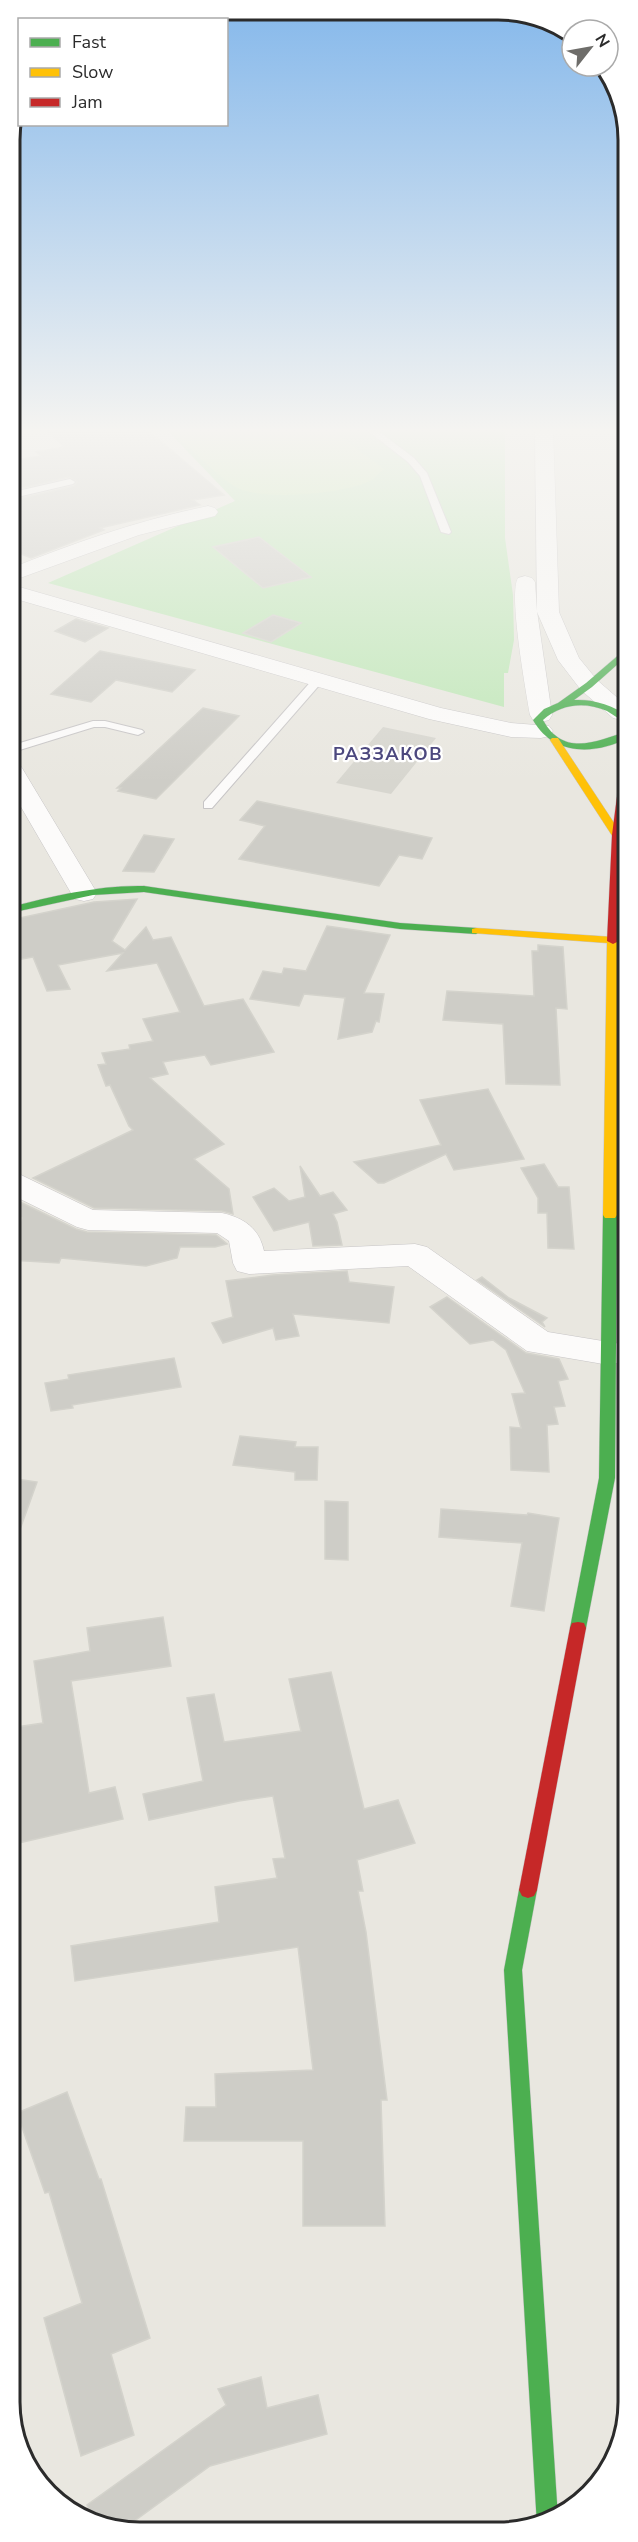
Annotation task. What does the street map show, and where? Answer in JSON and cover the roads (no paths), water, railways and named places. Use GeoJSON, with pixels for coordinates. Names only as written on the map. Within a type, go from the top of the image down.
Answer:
{"type":"FeatureCollection","features":[{"type":"Feature","properties":{"kind":"main road"},"geometry":{"type":"LineString","coordinates":[[546,729],[561,705],[589,685],[618,659]]}},
{"type":"Feature","properties":{"kind":"main road"},"geometry":{"type":"LineString","coordinates":[[561,705],[594,704],[618,713]]}},
{"type":"Feature","properties":{"kind":"main road"},"geometry":{"type":"LineString","coordinates":[[546,729],[575,745],[597,746],[618,741]]}},
{"type":"Feature","properties":{"kind":"main road"},"geometry":{"type":"LineString","coordinates":[[546,729],[617,835]]}},
{"type":"Feature","properties":{"kind":"main road"},"geometry":{"type":"LineString","coordinates":[[546,2512],[513,1970],[607,1478],[613,940],[618,827]]}},
{"type":"Feature","properties":{"kind":"main road"},"geometry":{"type":"LineString","coordinates":[[20,908],[84,893],[142,887],[163,892],[400,926],[613,940]]}},
{"type":"Feature","properties":{"kind":"street"},"geometry":{"type":"LineString","coordinates":[[20,572],[83,546]]}},
{"type":"Feature","properties":{"kind":"street"},"geometry":{"type":"LineString","coordinates":[[547,546],[548,612],[569,660],[589,685],[618,710]]}},
{"type":"Feature","properties":{"kind":"street"},"geometry":{"type":"LineString","coordinates":[[20,593],[437,714],[511,730],[546,729],[526,611],[525,566]]}},
{"type":"Feature","properties":{"kind":"street"},"geometry":{"type":"LineString","coordinates":[[20,786],[84,893]]}},
{"type":"Feature","properties":{"kind":"street"},"geometry":{"type":"LineString","coordinates":[[20,1187],[88,1220],[222,1223],[234,1228],[247,1242],[249,1263],[415,1255],[538,1343],[609,1353]]}},
{"type":"Feature","properties":{"kind":"lane"},"geometry":{"type":"LineString","coordinates":[[208,805],[318,680]]}},
{"type":"Feature","properties":{"kind":"lane"},"geometry":{"type":"LineString","coordinates":[[20,747],[93,724],[105,724],[138,732]]}},
{"type":"Feature","properties":{"kind":"district","name":"РАЗЗАКОВ"},"geometry":{"type":"Point","coordinates":[388,754]}}]}
